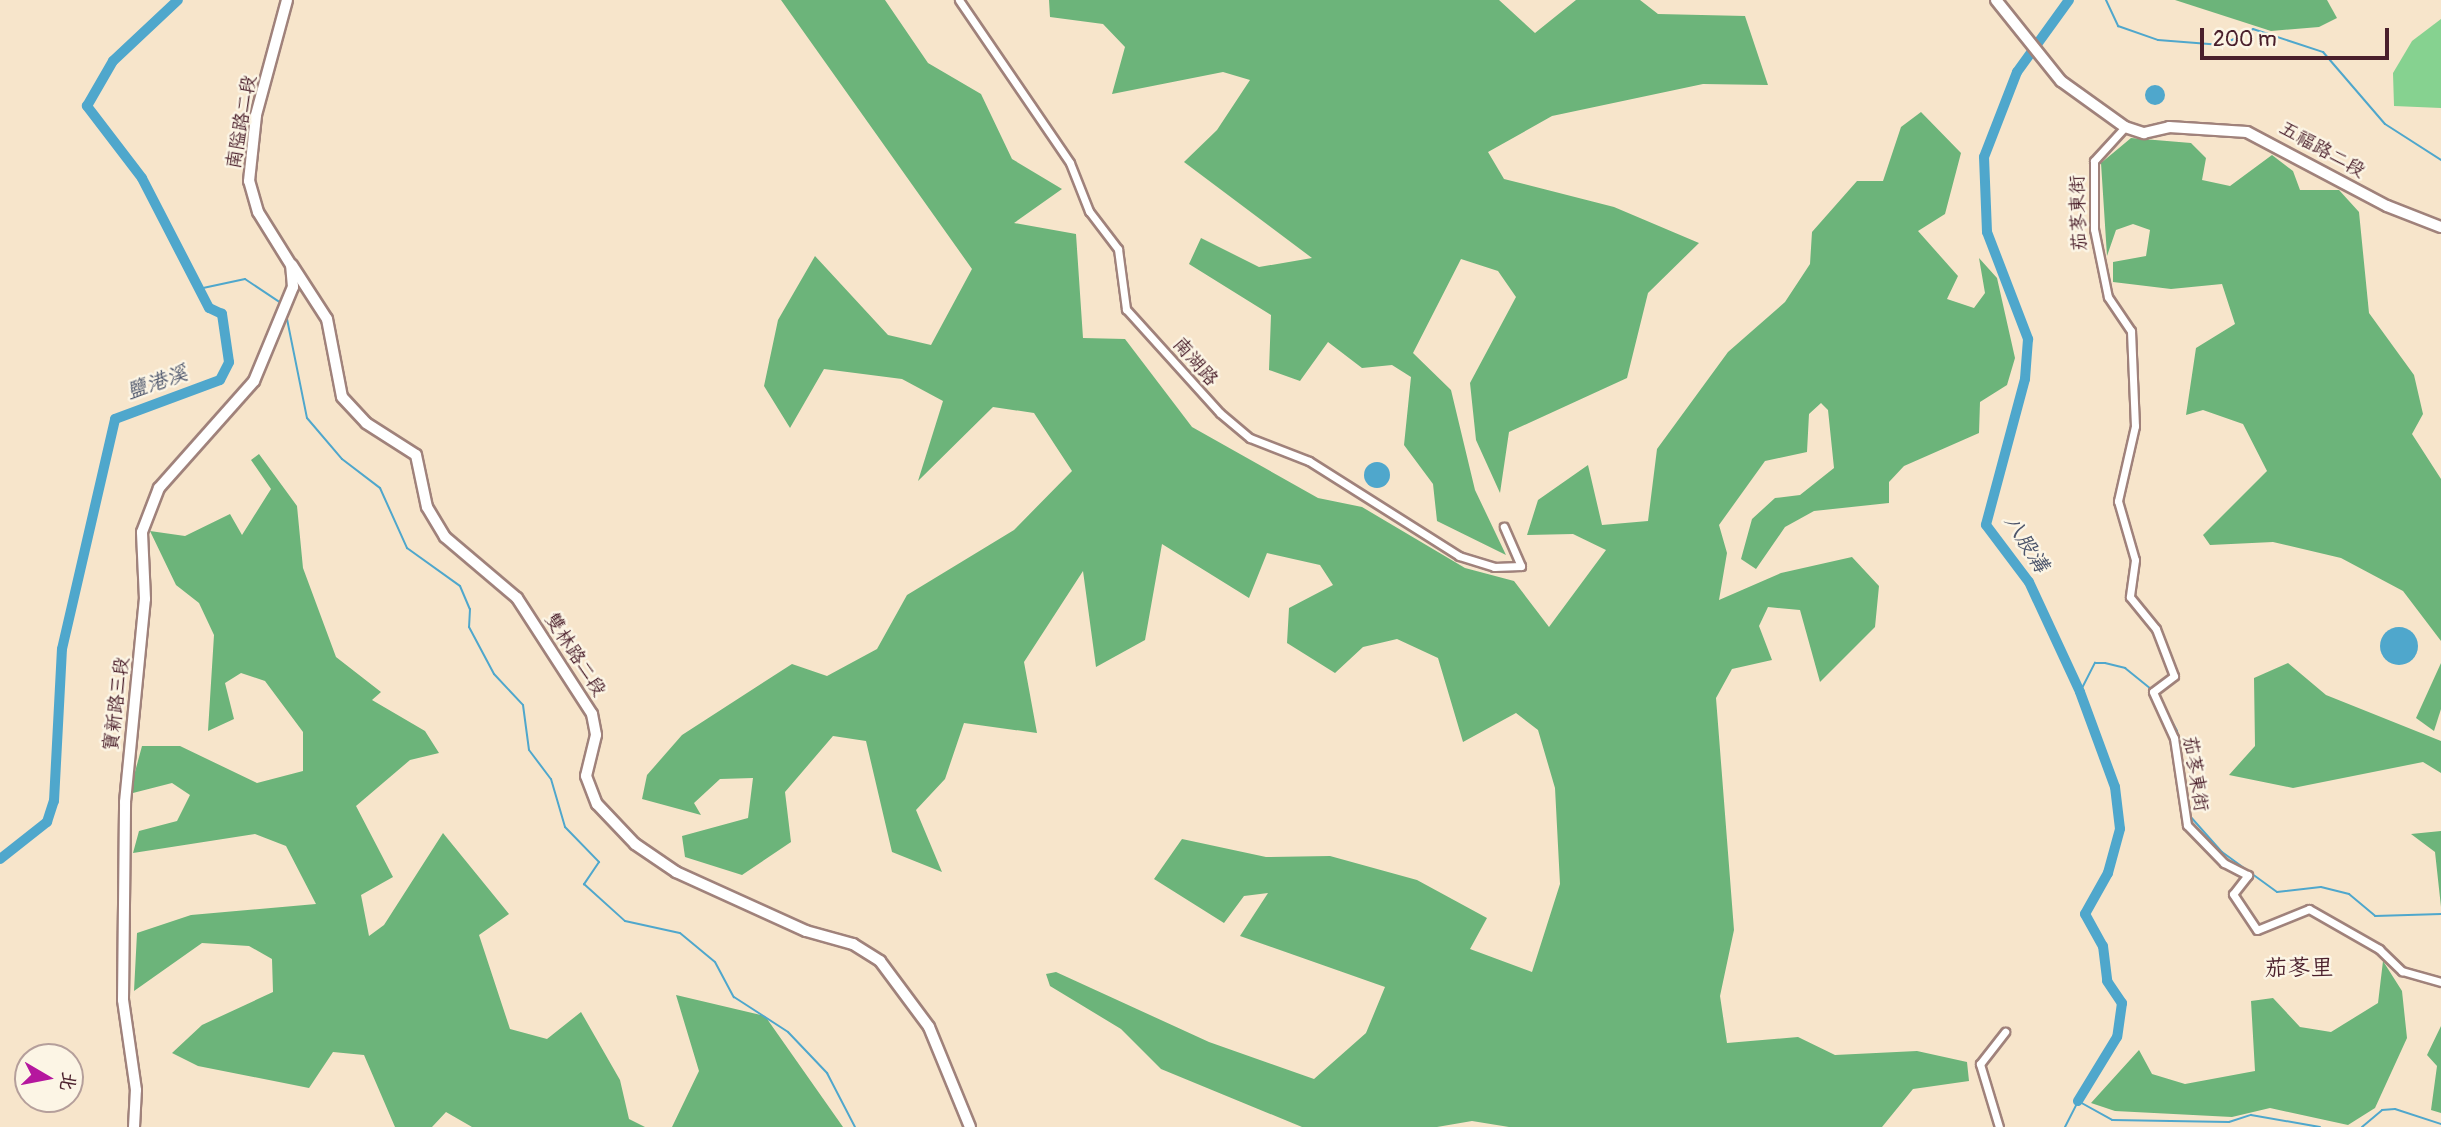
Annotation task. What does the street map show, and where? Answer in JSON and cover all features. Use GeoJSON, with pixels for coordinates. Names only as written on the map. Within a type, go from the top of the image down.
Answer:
{"type":"FeatureCollection","features":[{"type":"Feature","properties":{"kind":"street","name":"南隘路二段"},"geometry":{"type":"LineString","coordinates":[[287,0],[256,116],[249,181],[258,212],[291,265]]}},
{"type":"Feature","properties":{"kind":"street","name":"南湖路"},"geometry":{"type":"LineString","coordinates":[[959,0],[1070,163],[1089,211],[1118,249],[1126,309],[1220,413],[1250,438],[1309,461],[1459,556],[1494,567],[1521,566],[1504,527]]}},
{"type":"Feature","properties":{"kind":"street"},"geometry":{"type":"LineString","coordinates":[[1996,0],[2038,58],[2125,127]]}},
{"type":"Feature","properties":{"kind":"street","name":"五福路二段"},"geometry":{"type":"LineString","coordinates":[[2125,127],[2144,133],[2169,127],[2247,132],[2387,206],[2441,227]]}},
{"type":"Feature","properties":{"kind":"street","name":"茄苳東街"},"geometry":{"type":"LineString","coordinates":[[2125,127],[2094,161],[2094,229],[2108,296],[2131,331],[2135,426],[2118,489],[2135,560],[2130,597],[2156,629],[2174,676],[2153,692],[2174,738],[2187,825],[2224,863],[2248,876],[2233,894],[2256,930],[2309,909],[2379,948],[2402,971],[2441,982]]}},
{"type":"Feature","properties":{"kind":"street","name":"寶新路三段"},"geometry":{"type":"LineString","coordinates":[[134,1127],[136,1090],[123,1000],[125,802],[145,599],[142,532],[151,499],[244,396],[278,328],[290,296],[291,265]]}},
{"type":"Feature","properties":{"kind":"street","name":"雙林路二段"},"geometry":{"type":"LineString","coordinates":[[291,265],[327,319],[342,397],[366,423],[416,455],[432,518],[462,556],[517,598],[592,714],[596,735],[586,776],[597,804],[635,844],[677,872],[806,931],[853,944],[880,961],[929,1027],[970,1127]]}},
{"type":"Feature","properties":{"kind":"street"},"geometry":{"type":"LineString","coordinates":[[2000,1127],[1980,1064],[2004,1032]]}},
{"type":"Feature","properties":{"kind":"green space"},"geometry":{"type":"Polygon","coordinates":[[[781,0],[885,0],[928,63],[981,94],[1012,159],[1062,189],[1014,223],[1076,234],[1083,338],[1125,339],[1192,427],[1318,498],[1362,507],[1465,568],[1514,581],[1549,627],[1606,550],[1573,534],[1527,535],[1538,500],[1588,465],[1602,525],[1648,521],[1657,449],[1728,352],[1785,302],[1810,264],[1812,232],[1857,181],[1883,181],[1901,127],[1921,112],[1961,153],[1945,214],[1918,231],[1958,276],[1947,299],[1974,308],[1985,293],[1979,258],[1997,278],[2015,358],[2007,385],[1980,402],[1979,433],[1904,466],[1889,482],[1889,503],[1814,511],[1785,527],[1756,569],[1741,559],[1752,519],[1775,498],[1800,495],[1834,468],[1828,410],[1821,403],[1809,414],[1807,452],[1765,461],[1719,525],[1727,553],[1719,600],[1781,573],[1852,557],[1879,586],[1875,627],[1820,682],[1800,610],[1768,607],[1759,626],[1772,660],[1732,669],[1716,698],[1734,930],[1720,996],[1727,1043],[1798,1037],[1835,1055],[1917,1051],[1967,1062],[1969,1081],[1913,1089],[1882,1127],[1509,1127],[1472,1121],[1437,1127],[1302,1127],[1161,1069],[1121,1029],[1050,986],[1046,974],[1056,972],[1209,1042],[1314,1079],[1366,1033],[1385,987],[1240,936],[1268,893],[1244,896],[1224,923],[1154,879],[1182,839],[1266,857],[1330,856],[1417,880],[1487,918],[1470,949],[1532,972],[1560,884],[1555,788],[1538,730],[1516,713],[1463,742],[1438,658],[1397,639],[1363,647],[1335,673],[1287,643],[1289,608],[1333,585],[1320,565],[1267,553],[1249,598],[1162,544],[1145,640],[1096,667],[1083,571],[1024,662],[1037,733],[964,723],[945,779],[916,810],[942,872],[892,852],[866,741],[833,736],[785,792],[791,842],[742,875],[685,857],[682,836],[748,818],[753,778],[720,779],[694,803],[701,815],[642,799],[647,775],[682,735],[792,664],[827,676],[877,649],[907,595],[1014,530],[1072,471],[1034,413],[993,407],[918,481],[943,401],[902,379],[824,369],[790,428],[764,386],[778,320],[815,256],[888,335],[931,345],[972,269],[781,0]]]}},
{"type":"Feature","properties":{"kind":"green space"},"geometry":{"type":"Polygon","coordinates":[[[1049,0],[1499,0],[1535,33],[1576,0],[1640,0],[1658,14],[1745,16],[1768,85],[1703,84],[1552,116],[1488,152],[1504,179],[1614,207],[1699,243],[1648,293],[1627,378],[1509,432],[1500,493],[1476,440],[1470,383],[1516,297],[1498,271],[1461,259],[1413,353],[1451,390],[1475,490],[1506,555],[1437,521],[1433,484],[1404,445],[1411,377],[1392,365],[1362,368],[1328,342],[1300,381],[1269,370],[1271,315],[1189,264],[1201,238],[1259,267],[1312,258],[1184,162],[1217,130],[1250,80],[1223,72],[1112,94],[1125,47],[1103,24],[1050,17],[1049,0]]]}},
{"type":"Feature","properties":{"kind":"green space"},"geometry":{"type":"Polygon","coordinates":[[[2175,0],[2327,0],[2337,18],[2319,27],[2271,31],[2175,0]]]}},
{"type":"Feature","properties":{"kind":"green space"},"geometry":{"type":"Polygon","coordinates":[[[2441,19],[2441,108],[2394,106],[2393,73],[2412,41],[2441,19]]]}},
{"type":"Feature","properties":{"kind":"green space"},"geometry":{"type":"Polygon","coordinates":[[[2131,138],[2191,143],[2206,158],[2202,180],[2230,186],[2272,155],[2293,171],[2300,190],[2339,190],[2359,212],[2369,313],[2414,375],[2423,414],[2412,434],[2441,479],[2441,641],[2403,591],[2341,558],[2273,542],[2210,545],[2203,535],[2267,471],[2243,424],[2203,410],[2186,415],[2196,348],[2235,324],[2222,284],[2171,289],[2113,282],[2113,262],[2146,256],[2150,230],[2133,224],[2116,230],[2107,256],[2101,163],[2131,138]]]}},
{"type":"Feature","properties":{"kind":"green space"},"geometry":{"type":"Polygon","coordinates":[[[259,454],[297,506],[303,568],[336,657],[381,692],[372,700],[425,731],[439,753],[410,760],[356,806],[393,877],[361,895],[369,936],[384,925],[443,833],[509,914],[479,935],[510,1029],[547,1039],[581,1012],[620,1080],[629,1119],[645,1127],[472,1127],[446,1112],[432,1127],[395,1127],[364,1055],[333,1052],[309,1088],[198,1066],[172,1053],[202,1025],[273,992],[272,959],[249,946],[202,943],[134,991],[137,933],[191,915],[316,904],[286,846],[255,834],[133,853],[139,831],[177,821],[190,795],[172,783],[129,794],[142,746],[180,746],[257,783],[303,771],[303,732],[265,681],[241,673],[225,683],[234,719],[208,731],[214,635],[199,603],[176,585],[150,531],[185,536],[230,514],[242,535],[271,489],[251,460],[259,454]]]}},
{"type":"Feature","properties":{"kind":"green space"},"geometry":{"type":"Polygon","coordinates":[[[2288,663],[2326,695],[2441,741],[2441,773],[2423,762],[2293,788],[2229,775],[2255,746],[2254,678],[2288,663]]]}},
{"type":"Feature","properties":{"kind":"green space"},"geometry":{"type":"Polygon","coordinates":[[[2441,663],[2441,709],[2434,731],[2416,718],[2441,663]]]}},
{"type":"Feature","properties":{"kind":"green space"},"geometry":{"type":"Polygon","coordinates":[[[2441,831],[2441,907],[2435,852],[2411,834],[2441,831]]]}},
{"type":"Feature","properties":{"kind":"green space"},"geometry":{"type":"Polygon","coordinates":[[[2383,961],[2402,991],[2407,1038],[2375,1108],[2348,1125],[2270,1108],[2232,1117],[2115,1111],[2091,1103],[2139,1050],[2152,1074],[2185,1084],[2255,1071],[2251,1001],[2273,998],[2300,1027],[2331,1032],[2378,1003],[2383,961]]]}},
{"type":"Feature","properties":{"kind":"green space"},"geometry":{"type":"Polygon","coordinates":[[[676,995],[765,1016],[843,1127],[672,1127],[699,1071],[676,995]]]}},
{"type":"Feature","properties":{"kind":"green space"},"geometry":{"type":"Polygon","coordinates":[[[2441,1026],[2441,1113],[2431,1110],[2437,1066],[2427,1055],[2441,1026]]]}},
{"type":"Feature","properties":{"kind":"water"},"geometry":{"type":"Polygon","coordinates":[[[2155,85],[2162,88],[2165,95],[2162,102],[2155,105],[2148,102],[2145,95],[2148,88],[2155,85]]]}},
{"type":"Feature","properties":{"kind":"water"},"geometry":{"type":"Polygon","coordinates":[[[1377,462],[1386,466],[1390,475],[1386,484],[1377,488],[1368,484],[1364,475],[1368,466],[1377,462]]]}},
{"type":"Feature","properties":{"kind":"water"},"geometry":{"type":"Polygon","coordinates":[[[2399,627],[2412,633],[2418,646],[2412,659],[2399,665],[2386,659],[2380,646],[2386,633],[2399,627]]]}},
{"type":"Feature","properties":{"kind":"waterway","name":"鹽港溪"},"geometry":{"type":"LineString","coordinates":[[0,859],[47,822],[54,801],[62,649],[115,419],[220,380],[229,362],[222,314],[209,308],[142,178],[87,106],[113,61],[178,0]]}},
{"type":"Feature","properties":{"kind":"waterway","name":"八股溝"},"geometry":{"type":"LineString","coordinates":[[2069,0],[2017,72],[1984,157],[1987,232],[2028,339],[2025,379],[1986,525],[2029,582],[2080,692],[2115,787],[2120,829],[2108,873],[2085,914],[2103,946],[2107,981],[2122,1003],[2117,1037],[2078,1101]]}},
{"type":"Feature","properties":{"kind":"waterway"},"geometry":{"type":"LineString","coordinates":[[2106,0],[2118,26],[2158,40],[2222,45],[2253,29],[2323,52],[2385,124],[2441,160]]}},
{"type":"Feature","properties":{"kind":"waterway"},"geometry":{"type":"LineString","coordinates":[[203,288],[245,279],[281,303]]}},
{"type":"Feature","properties":{"kind":"waterway"},"geometry":{"type":"LineString","coordinates":[[286,314],[307,418],[342,459],[380,488],[407,548],[460,586],[470,609],[469,627],[494,674],[523,705],[529,750],[551,779],[565,827],[599,862],[584,884],[625,921],[680,933],[715,962],[734,997],[788,1032],[827,1073],[855,1127]]}},
{"type":"Feature","properties":{"kind":"waterway"},"geometry":{"type":"LineString","coordinates":[[2080,692],[2095,663],[2125,668],[2152,690]]}},
{"type":"Feature","properties":{"kind":"waterway"},"geometry":{"type":"LineString","coordinates":[[2160,700],[2177,731],[2189,815],[2222,852],[2277,892],[2321,887],[2349,894],[2375,916],[2441,914]]}},
{"type":"Feature","properties":{"kind":"waterway"},"geometry":{"type":"LineString","coordinates":[[2065,1127],[2078,1101],[2112,1120],[2229,1122],[2251,1115],[2320,1127]]}},
{"type":"Feature","properties":{"kind":"waterway"},"geometry":{"type":"LineString","coordinates":[[2362,1127],[2382,1110],[2395,1109],[2441,1124]]}},
{"type":"Feature","properties":{"kind":"district","name":"茄苳里"},"geometry":{"type":"Point","coordinates":[2299,968]}}]}
